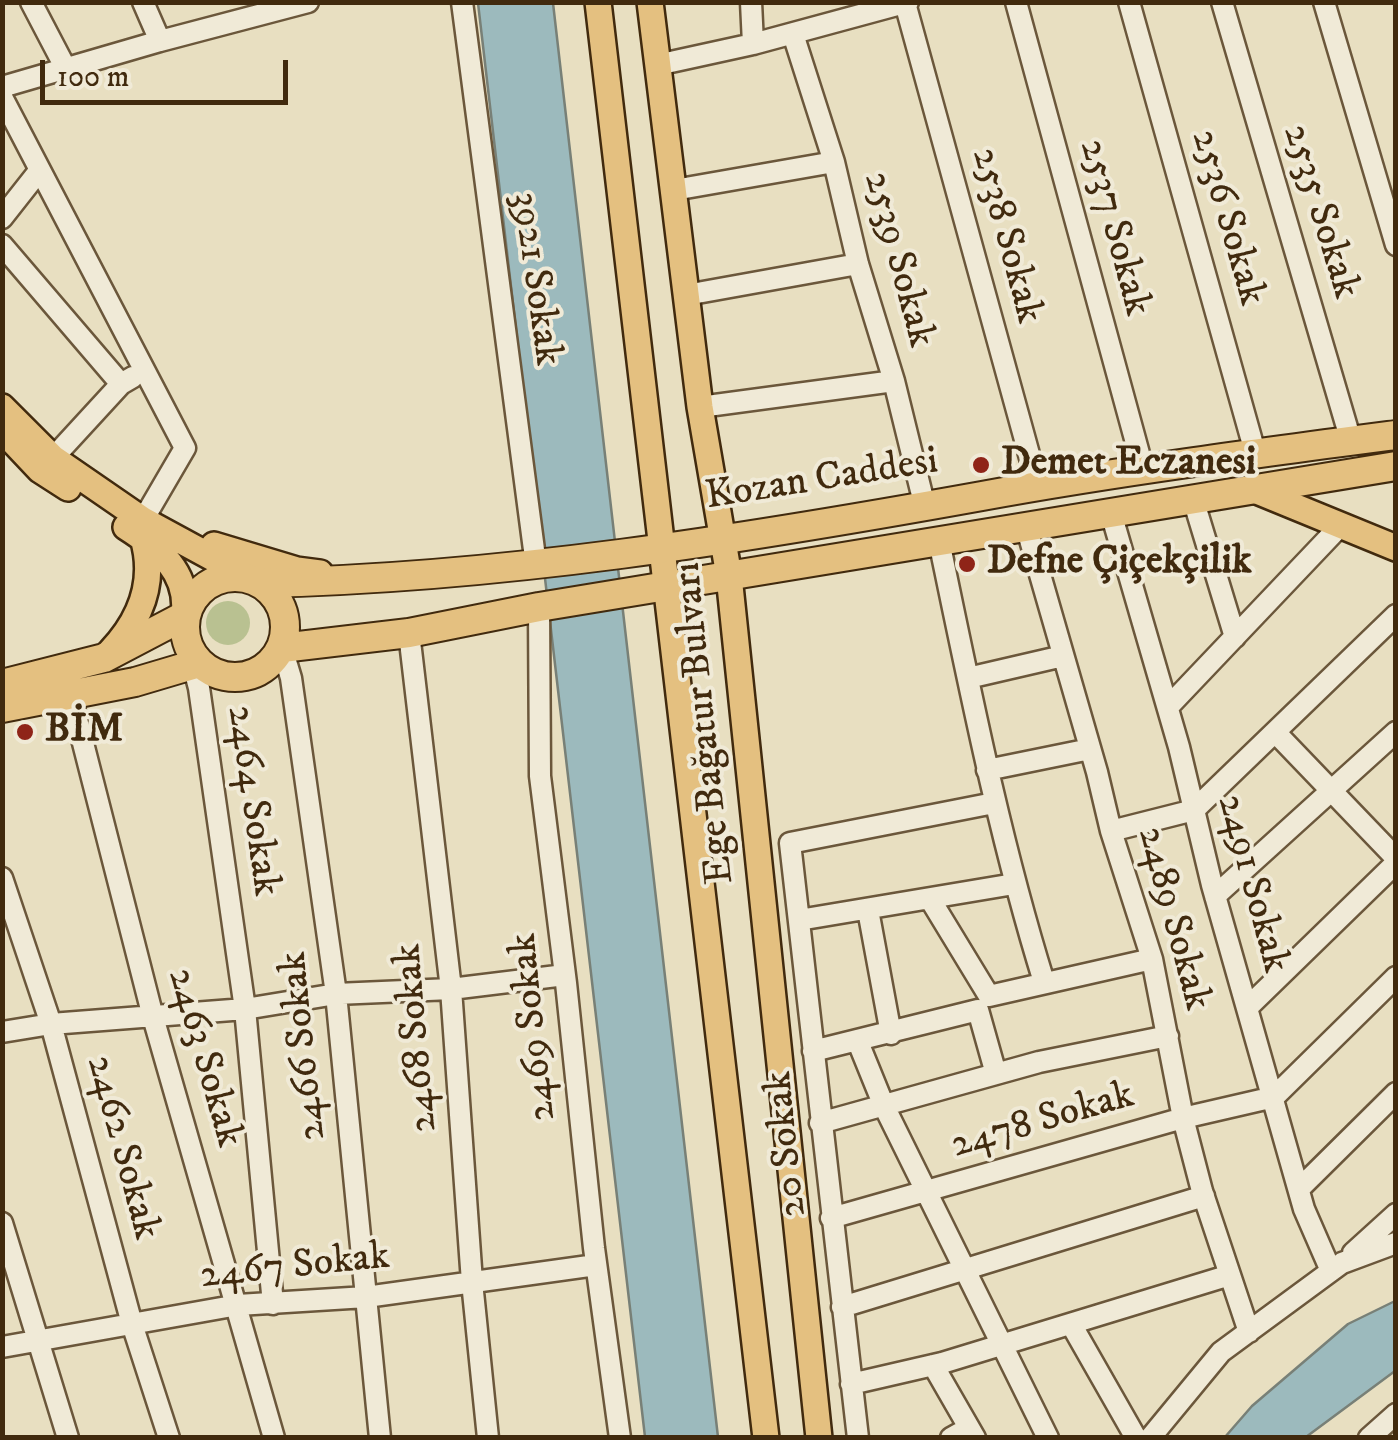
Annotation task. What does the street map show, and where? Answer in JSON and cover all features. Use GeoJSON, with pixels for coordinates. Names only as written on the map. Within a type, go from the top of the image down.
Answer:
{"type":"FeatureCollection","features":[{"type":"Feature","properties":{"kind":"highway","name":"Kozan Caddesi"},"geometry":{"type":"LineString","coordinates":[[259,583],[374,580],[651,550],[1256,452],[1396,434]]}},
{"type":"Feature","properties":{"kind":"highway"},"geometry":{"type":"LineString","coordinates":[[1256,452],[1280,473],[1263,488]]}},
{"type":"Feature","properties":{"kind":"highway","name":"Kozan Caddesi"},"geometry":{"type":"LineString","coordinates":[[282,648],[409,633],[539,607],[1396,466]]}},
{"type":"Feature","properties":{"kind":"highway"},"geometry":{"type":"LineString","coordinates":[[2,708],[135,682],[196,664],[224,676],[249,676],[274,661],[286,636],[280,605],[271,591],[239,577],[223,578],[204,587],[184,616],[189,650],[196,664]]}},
{"type":"Feature","properties":{"kind":"highway"},"geometry":{"type":"LineString","coordinates":[[2,684],[104,658],[184,616]]}},
{"type":"Feature","properties":{"kind":"main road","name":"Ege Bağatur Bulvarı"},"geometry":{"type":"LineString","coordinates":[[598,2],[652,590],[766,1438]]}},
{"type":"Feature","properties":{"kind":"main road","name":"Ege Bağatur Bulvarı"},"geometry":{"type":"LineString","coordinates":[[650,2],[700,407],[729,576],[818,1438]]}},
{"type":"Feature","properties":{"kind":"main road"},"geometry":{"type":"LineString","coordinates":[[2,408],[53,458],[150,529],[297,570],[374,580]]}},
{"type":"Feature","properties":{"kind":"main road"},"geometry":{"type":"LineString","coordinates":[[2,431],[40,470],[259,583]]}},
{"type":"Feature","properties":{"kind":"main road"},"geometry":{"type":"LineString","coordinates":[[1263,488],[1396,548]]}},
{"type":"Feature","properties":{"kind":"main road"},"geometry":{"type":"LineString","coordinates":[[150,529],[187,596],[184,616]]}},
{"type":"Feature","properties":{"kind":"main road"},"geometry":{"type":"LineString","coordinates":[[104,658],[130,631],[144,604],[150,529]]}},
{"type":"Feature","properties":{"kind":"street"},"geometry":{"type":"LineString","coordinates":[[30,2],[65,67]]}},
{"type":"Feature","properties":{"kind":"street"},"geometry":{"type":"LineString","coordinates":[[143,2],[160,41]]}},
{"type":"Feature","properties":{"kind":"street"},"geometry":{"type":"LineString","coordinates":[[2,87],[257,9],[308,2]]}},
{"type":"Feature","properties":{"kind":"street","name":"3921 Sokak"},"geometry":{"type":"LineString","coordinates":[[462,2],[536,565]]}},
{"type":"Feature","properties":{"kind":"street"},"geometry":{"type":"LineString","coordinates":[[750,2],[753,44]]}},
{"type":"Feature","properties":{"kind":"street","name":"2537 Sokak"},"geometry":{"type":"LineString","coordinates":[[1016,2],[1144,472]]}},
{"type":"Feature","properties":{"kind":"street","name":"2536 Sokak"},"geometry":{"type":"LineString","coordinates":[[1129,2],[1256,452]]}},
{"type":"Feature","properties":{"kind":"street","name":"2535 Sokak"},"geometry":{"type":"LineString","coordinates":[[1222,2],[1352,440]]}},
{"type":"Feature","properties":{"kind":"street"},"geometry":{"type":"LineString","coordinates":[[1324,2],[1396,244]]}},
{"type":"Feature","properties":{"kind":"street"},"geometry":{"type":"LineString","coordinates":[[658,65],[907,3]]}},
{"type":"Feature","properties":{"kind":"street","name":"2538 Sokak"},"geometry":{"type":"LineString","coordinates":[[907,3],[1038,488]]}},
{"type":"Feature","properties":{"kind":"street","name":"2539 Sokak"},"geometry":{"type":"LineString","coordinates":[[793,34],[834,162],[924,507]]}},
{"type":"Feature","properties":{"kind":"street"},"geometry":{"type":"LineString","coordinates":[[2,96],[185,448],[150,529]]}},
{"type":"Feature","properties":{"kind":"street"},"geometry":{"type":"LineString","coordinates":[[674,190],[834,162]]}},
{"type":"Feature","properties":{"kind":"street"},"geometry":{"type":"LineString","coordinates":[[2,218],[40,171]]}},
{"type":"Feature","properties":{"kind":"street"},"geometry":{"type":"LineString","coordinates":[[2,245],[121,384]]}},
{"type":"Feature","properties":{"kind":"street"},"geometry":{"type":"LineString","coordinates":[[686,296],[858,264]]}},
{"type":"Feature","properties":{"kind":"street"},"geometry":{"type":"LineString","coordinates":[[53,458],[121,384],[143,371]]}},
{"type":"Feature","properties":{"kind":"street"},"geometry":{"type":"LineString","coordinates":[[700,407],[894,381]]}},
{"type":"Feature","properties":{"kind":"street"},"geometry":{"type":"LineString","coordinates":[[1192,499],[1235,638]]}},
{"type":"Feature","properties":{"kind":"street","name":"2491 Sokak"},"geometry":{"type":"LineString","coordinates":[[1111,513],[1299,1189],[1336,1267]]}},
{"type":"Feature","properties":{"kind":"street","name":"2489 Sokak"},"geometry":{"type":"LineString","coordinates":[[1026,526],[1111,832],[1152,958],[1183,1118],[1204,1196],[1249,1332]]}},
{"type":"Feature","properties":{"kind":"street"},"geometry":{"type":"LineString","coordinates":[[1168,707],[1341,526]]}},
{"type":"Feature","properties":{"kind":"street"},"geometry":{"type":"LineString","coordinates":[[939,541],[994,804],[1044,982]]}},
{"type":"Feature","properties":{"kind":"street","name":"2469 Sokak"},"geometry":{"type":"LineString","coordinates":[[539,607],[540,776],[596,1265],[620,1438]]}},
{"type":"Feature","properties":{"kind":"street"},"geometry":{"type":"LineString","coordinates":[[1111,832],[1194,810],[1396,615]]}},
{"type":"Feature","properties":{"kind":"street","name":"2468 Sokak"},"geometry":{"type":"LineString","coordinates":[[409,633],[451,989],[472,1282],[488,1438]]}},
{"type":"Feature","properties":{"kind":"street","name":"2466 Sokak"},"geometry":{"type":"LineString","coordinates":[[282,648],[291,678],[336,994],[380,1438]]}},
{"type":"Feature","properties":{"kind":"street"},"geometry":{"type":"LineString","coordinates":[[968,678],[1064,656]]}},
{"type":"Feature","properties":{"kind":"street","name":"2464 Sokak"},"geometry":{"type":"LineString","coordinates":[[196,664],[245,1008],[274,1304]]}},
{"type":"Feature","properties":{"kind":"street","name":"2463 Sokak"},"geometry":{"type":"LineString","coordinates":[[71,696],[153,1017],[274,1438]]}},
{"type":"Feature","properties":{"kind":"street"},"geometry":{"type":"LineString","coordinates":[[1248,1007],[1396,861],[1274,732]]}},
{"type":"Feature","properties":{"kind":"street"},"geometry":{"type":"LineString","coordinates":[[1215,896],[1396,732]]}},
{"type":"Feature","properties":{"kind":"street"},"geometry":{"type":"LineString","coordinates":[[987,770],[1090,748]]}},
{"type":"Feature","properties":{"kind":"street","name":"20 Sokak"},"geometry":{"type":"LineString","coordinates":[[858,1438],[790,843],[994,804]]}},
{"type":"Feature","properties":{"kind":"street","name":"2462 Sokak"},"geometry":{"type":"LineString","coordinates":[[2,878],[51,1024],[132,1324],[169,1438]]}},
{"type":"Feature","properties":{"kind":"street"},"geometry":{"type":"LineString","coordinates":[[798,920],[1014,884]]}},
{"type":"Feature","properties":{"kind":"street"},"geometry":{"type":"LineString","coordinates":[[930,899],[984,1003],[996,1074]]}},
{"type":"Feature","properties":{"kind":"street"},"geometry":{"type":"LineString","coordinates":[[868,910],[891,1034]]}},
{"type":"Feature","properties":{"kind":"street"},"geometry":{"type":"LineString","coordinates":[[812,1052],[891,1034],[1044,982],[1152,958]]}},
{"type":"Feature","properties":{"kind":"street"},"geometry":{"type":"LineString","coordinates":[[2,1032],[51,1024],[245,1008],[336,994],[451,989],[565,975]]}},
{"type":"Feature","properties":{"kind":"street"},"geometry":{"type":"LineString","coordinates":[[1274,1097],[1396,977]]}},
{"type":"Feature","properties":{"kind":"street"},"geometry":{"type":"LineString","coordinates":[[820,1123],[1040,1062],[1168,1036]]}},
{"type":"Feature","properties":{"kind":"street"},"geometry":{"type":"LineString","coordinates":[[858,1042],[884,1106],[1048,1438]]}},
{"type":"Feature","properties":{"kind":"street"},"geometry":{"type":"LineString","coordinates":[[1299,1189],[1396,1093]]}},
{"type":"Feature","properties":{"kind":"street","name":"2478 Sokak"},"geometry":{"type":"LineString","coordinates":[[832,1218],[1183,1118],[1274,1097]]}},
{"type":"Feature","properties":{"kind":"street"},"geometry":{"type":"LineString","coordinates":[[842,1307],[1204,1196]]}},
{"type":"Feature","properties":{"kind":"street"},"geometry":{"type":"LineString","coordinates":[[1150,1438],[1221,1352],[1336,1267],[1396,1214]]}},
{"type":"Feature","properties":{"kind":"street"},"geometry":{"type":"LineString","coordinates":[[2,1224],[68,1438]]}},
{"type":"Feature","properties":{"kind":"street"},"geometry":{"type":"LineString","coordinates":[[1336,1267],[1396,1243]]}},
{"type":"Feature","properties":{"kind":"street","name":"2467 Sokak"},"geometry":{"type":"LineString","coordinates":[[2,1346],[238,1305],[366,1296],[596,1265]]}},
{"type":"Feature","properties":{"kind":"street"},"geometry":{"type":"LineString","coordinates":[[852,1384],[933,1365],[1230,1276]]}},
{"type":"Feature","properties":{"kind":"street"},"geometry":{"type":"LineString","coordinates":[[1071,1324],[1136,1438]]}},
{"type":"Feature","properties":{"kind":"street"},"geometry":{"type":"LineString","coordinates":[[933,1365],[965,1434]]}},
{"type":"Feature","properties":{"kind":"street"},"geometry":{"type":"LineString","coordinates":[[1370,1438],[1396,1414]]}},
{"type":"Feature","properties":{"kind":"green space"},"geometry":{"type":"Polygon","coordinates":[[[228,601],[244,607],[250,623],[244,639],[228,645],[212,639],[206,623],[212,607],[228,601]]]}},
{"type":"Feature","properties":{"kind":"water"},"geometry":{"type":"Polygon","coordinates":[[[478,3],[553,3],[718,1437],[645,1437],[478,3]]]}},
{"type":"Feature","properties":{"kind":"water"},"geometry":{"type":"Polygon","coordinates":[[[1395,1301],[1395,1371],[1306,1437],[1225,1437],[1252,1406],[1348,1324],[1395,1301]]]}},
{"type":"Feature","properties":{"kind":"place","name":"Demet Eczanesi"},"geometry":{"type":"Point","coordinates":[981,465]}},
{"type":"Feature","properties":{"kind":"place","name":"Defne Çiçekçilik"},"geometry":{"type":"Point","coordinates":[967,564]}},
{"type":"Feature","properties":{"kind":"place","name":"BİM"},"geometry":{"type":"Point","coordinates":[25,732]}}]}
